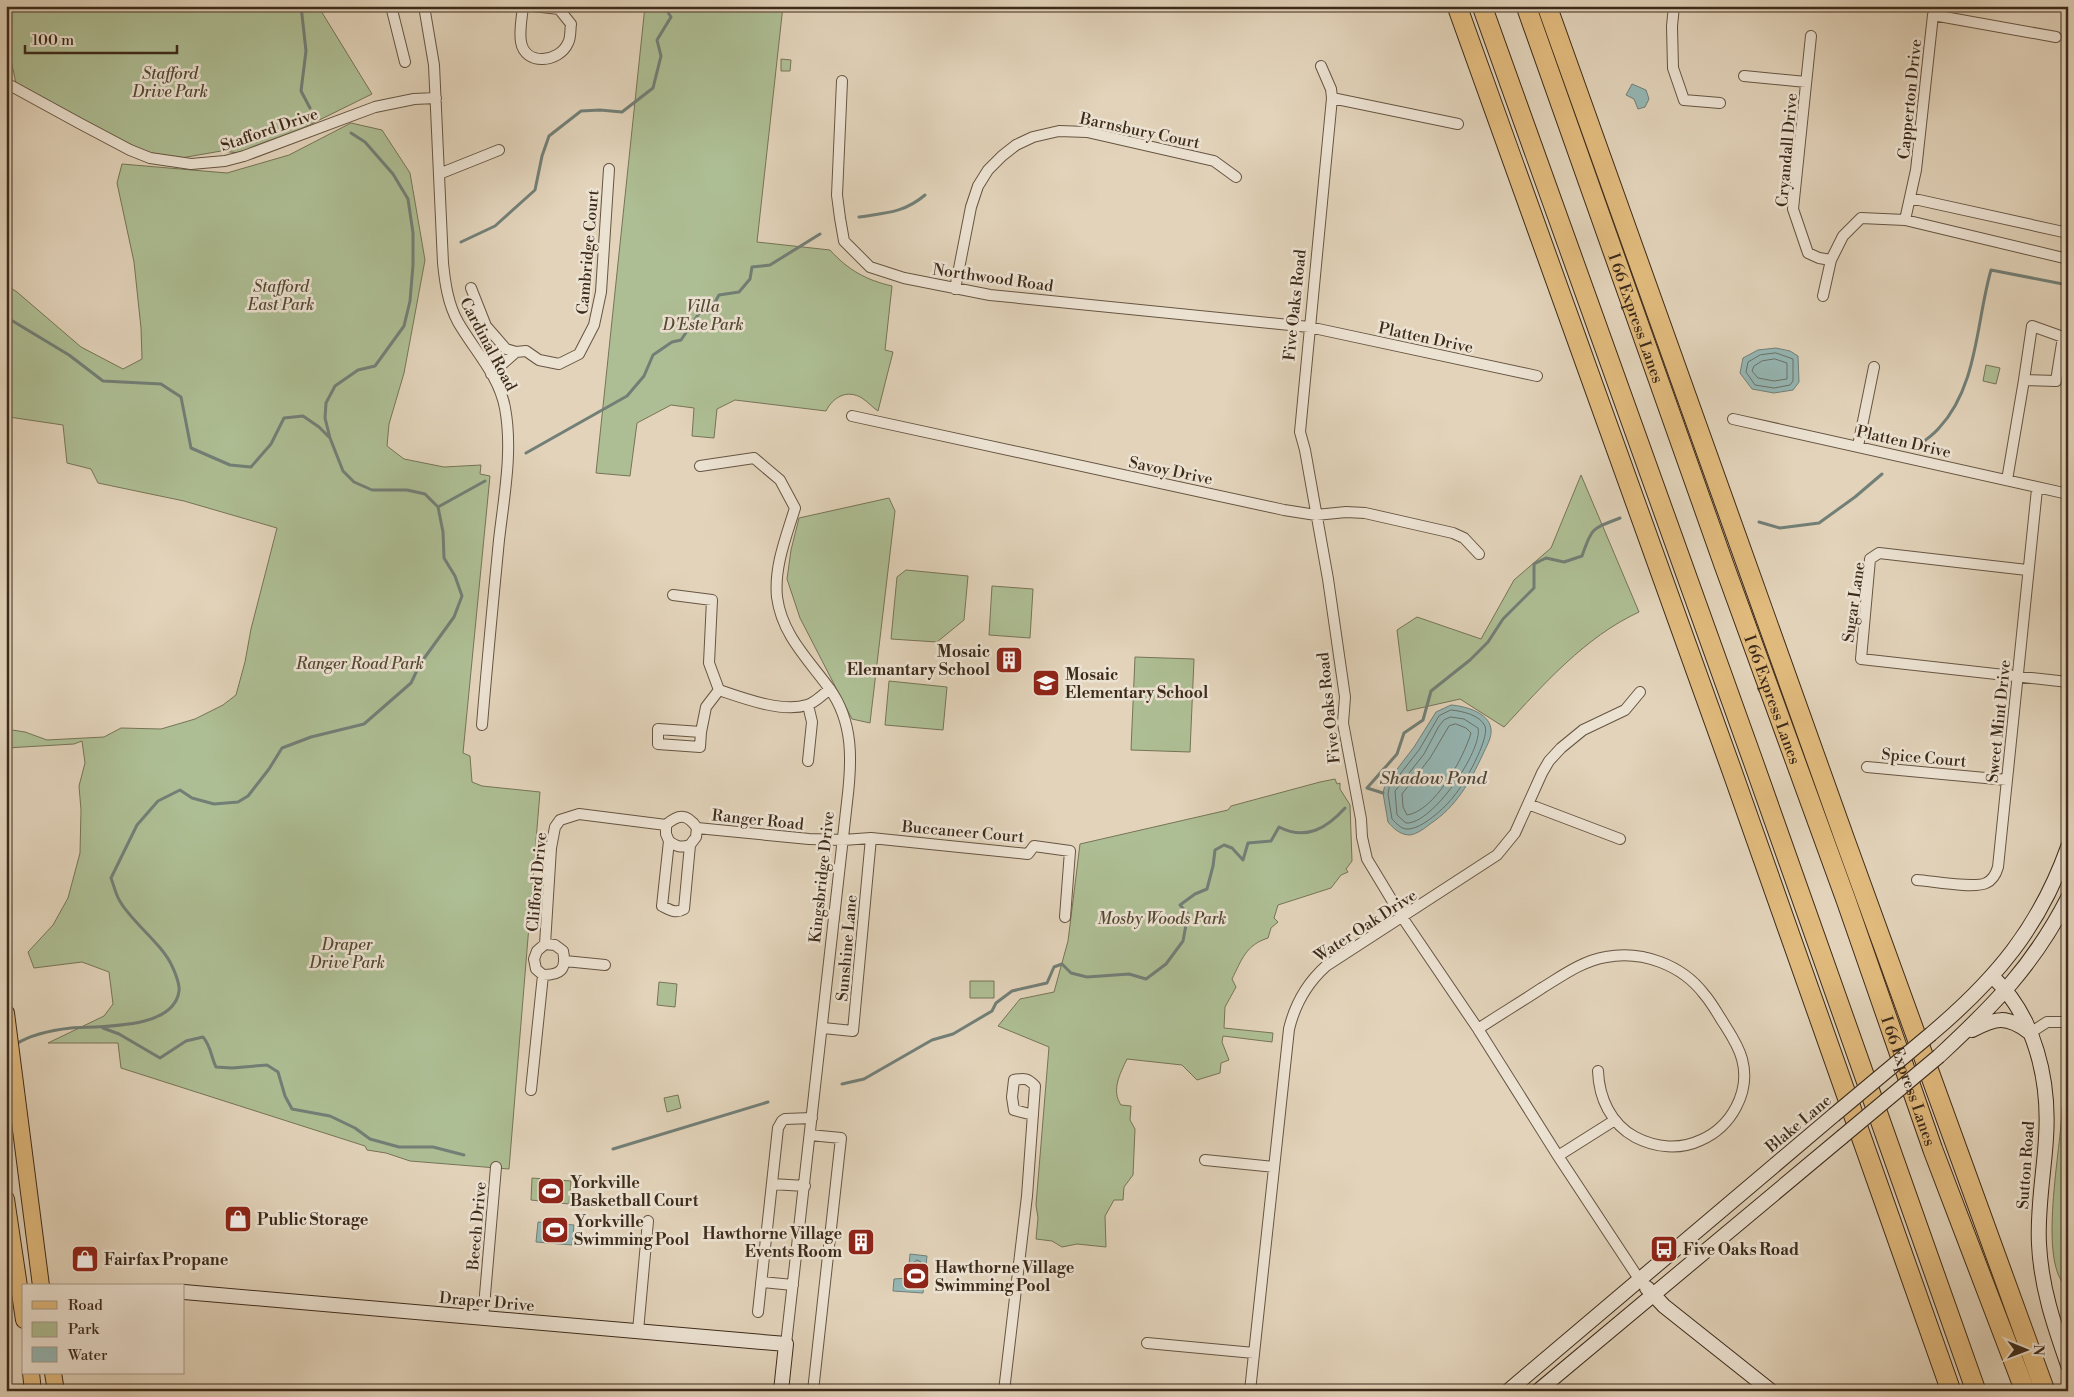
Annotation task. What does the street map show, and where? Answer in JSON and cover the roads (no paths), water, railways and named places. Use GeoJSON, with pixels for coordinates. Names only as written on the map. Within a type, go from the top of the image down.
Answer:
{"type":"FeatureCollection","features":[{"type":"Feature","properties":{"kind":"highway"},"geometry":{"type":"LineString","coordinates":[[1457,6],[1722,743],[1951,1391]]}},
{"type":"Feature","properties":{"kind":"highway"},"geometry":{"type":"LineString","coordinates":[[1482,6],[1747,743],[1976,1391]]}},
{"type":"Feature","properties":{"kind":"highway","name":"I 66 Express Lanes"},"geometry":{"type":"LineString","coordinates":[[1526,6],[1724,565],[1846,900],[1933,1150],[2025,1391]]}},
{"type":"Feature","properties":{"kind":"highway"},"geometry":{"type":"LineString","coordinates":[[1547,6],[1845,840],[2045,1391]]}},
{"type":"Feature","properties":{"kind":"main road","name":"Blake Lane"},"geometry":{"type":"LineString","coordinates":[[1508,1391],[1973,997],[2012,953],[2040,912],[2068,847]]}},
{"type":"Feature","properties":{"kind":"main road"},"geometry":{"type":"LineString","coordinates":[[1538,1391],[1939,1056],[2007,990],[2039,949],[2068,898]]}},
{"type":"Feature","properties":{"kind":"main road","name":"Sutton Road"},"geometry":{"type":"LineString","coordinates":[[1992,977],[2007,990],[2018,1008],[2030,1033],[2039,1061],[2047,1119],[2039,1223],[2042,1278],[2047,1301],[2068,1365]]}},
{"type":"Feature","properties":{"kind":"main road"},"geometry":{"type":"LineString","coordinates":[[6,1014],[41,1284]]}},
{"type":"Feature","properties":{"kind":"main road"},"geometry":{"type":"LineString","coordinates":[[1960,1036],[1997,1019],[2013,1022],[2030,1033]]}},
{"type":"Feature","properties":{"kind":"main road"},"geometry":{"type":"LineString","coordinates":[[6,1058],[16,1097]]}},
{"type":"Feature","properties":{"kind":"main road"},"geometry":{"type":"LineString","coordinates":[[6,1199],[22,1304]]}},
{"type":"Feature","properties":{"kind":"main road","name":"Five Oaks Road"},"geometry":{"type":"LineString","coordinates":[[1639,1279],[1652,1294],[1771,1391]]}},
{"type":"Feature","properties":{"kind":"main road","name":"Draper Drive"},"geometry":{"type":"LineString","coordinates":[[185,1292],[786,1344]]}},
{"type":"Feature","properties":{"kind":"main road","name":"Kingsbridge Drive"},"geometry":{"type":"LineString","coordinates":[[782,1391],[786,1344]]}},
{"type":"Feature","properties":{"kind":"main road"},"geometry":{"type":"LineString","coordinates":[[31,1374],[33,1391]]}},
{"type":"Feature","properties":{"kind":"main road"},"geometry":{"type":"LineString","coordinates":[[53,1374],[56,1391]]}},
{"type":"Feature","properties":{"kind":"street"},"geometry":{"type":"LineString","coordinates":[[392,6],[405,62]]}},
{"type":"Feature","properties":{"kind":"street","name":"Cardinal Road"},"geometry":{"type":"LineString","coordinates":[[424,6],[434,66],[443,263],[446,290],[457,320],[491,374],[504,406],[508,446],[482,725]]}},
{"type":"Feature","properties":{"kind":"street"},"geometry":{"type":"LineString","coordinates":[[523,6],[521,43],[528,53],[537,59],[547,60],[560,55],[569,42],[571,24],[559,9],[533,6]]}},
{"type":"Feature","properties":{"kind":"street"},"geometry":{"type":"LineString","coordinates":[[1674,6],[1672,26],[1673,68],[1684,100],[1720,103]]}},
{"type":"Feature","properties":{"kind":"street","name":"Capperton Drive"},"geometry":{"type":"LineString","coordinates":[[1905,220],[1916,170],[1933,14],[2056,36]]}},
{"type":"Feature","properties":{"kind":"street","name":"Cryandall Drive"},"geometry":{"type":"LineString","coordinates":[[1811,36],[1793,208],[1808,253],[1819,258],[1831,260]]}},
{"type":"Feature","properties":{"kind":"street","name":"Five Oaks Road"},"geometry":{"type":"LineString","coordinates":[[1320,66],[1332,98],[1300,432],[1305,450],[1328,579],[1345,697],[1343,723],[1367,859],[1402,918],[1478,1029],[1558,1156],[1639,1279]]}},
{"type":"Feature","properties":{"kind":"street","name":"Cryandall Drive"},"geometry":{"type":"LineString","coordinates":[[1744,76],[1806,82]]}},
{"type":"Feature","properties":{"kind":"street","name":"Northwood Road"},"geometry":{"type":"LineString","coordinates":[[842,82],[837,195],[844,241],[870,267],[904,278],[990,295],[1309,327]]}},
{"type":"Feature","properties":{"kind":"street","name":"Stafford Drive"},"geometry":{"type":"LineString","coordinates":[[6,83],[130,150],[164,162],[191,164],[225,161],[244,156],[382,105],[414,99],[436,98]]}},
{"type":"Feature","properties":{"kind":"street"},"geometry":{"type":"LineString","coordinates":[[1332,98],[1458,124]]}},
{"type":"Feature","properties":{"kind":"street","name":"Barnsbury Court"},"geometry":{"type":"LineString","coordinates":[[955,289],[971,207],[978,186],[988,170],[1002,156],[1016,144],[1032,136],[1059,130],[1087,132],[1214,160],[1236,177]]}},
{"type":"Feature","properties":{"kind":"street"},"geometry":{"type":"LineString","coordinates":[[439,174],[499,150]]}},
{"type":"Feature","properties":{"kind":"street","name":"Cambridge Court"},"geometry":{"type":"LineString","coordinates":[[471,288],[486,326],[506,349],[516,352],[526,351],[539,360],[559,364],[579,354],[594,326],[601,292],[609,169]]}},
{"type":"Feature","properties":{"kind":"street"},"geometry":{"type":"LineString","coordinates":[[1910,198],[2068,233]]}},
{"type":"Feature","properties":{"kind":"street"},"geometry":{"type":"LineString","coordinates":[[1823,296],[1831,260],[1843,236],[1861,218],[1905,220],[2068,259]]}},
{"type":"Feature","properties":{"kind":"street"},"geometry":{"type":"LineString","coordinates":[[2007,480],[2032,326],[2063,337],[2056,380],[2024,380]]}},
{"type":"Feature","properties":{"kind":"street","name":"Platten Drive"},"geometry":{"type":"LineString","coordinates":[[1309,327],[1537,376]]}},
{"type":"Feature","properties":{"kind":"street"},"geometry":{"type":"LineString","coordinates":[[491,374],[516,352]]}},
{"type":"Feature","properties":{"kind":"street"},"geometry":{"type":"LineString","coordinates":[[1858,446],[1874,367]]}},
{"type":"Feature","properties":{"kind":"street","name":"Savoy Drive"},"geometry":{"type":"LineString","coordinates":[[852,416],[1284,510],[1316,514],[1364,513],[1452,533],[1464,538],[1479,554]]}},
{"type":"Feature","properties":{"kind":"street","name":"Platten Drive"},"geometry":{"type":"LineString","coordinates":[[1733,419],[2007,480],[2037,489],[2068,494]]}},
{"type":"Feature","properties":{"kind":"street","name":"Kingsbridge Drive"},"geometry":{"type":"LineString","coordinates":[[700,466],[754,458],[780,480],[795,508],[778,564],[777,588],[779,607],[792,640],[830,689],[844,721],[851,750],[851,772],[823,1028],[786,1344]]}},
{"type":"Feature","properties":{"kind":"street","name":"Sweet Mint Drive"},"geometry":{"type":"LineString","coordinates":[[1917,880],[1975,885],[1986,883],[1994,877],[1998,867],[2027,570],[2037,489]]}},
{"type":"Feature","properties":{"kind":"street","name":"Sugar Lane"},"geometry":{"type":"LineString","coordinates":[[2027,570],[1879,553],[1870,560],[1861,659],[2068,682]]}},
{"type":"Feature","properties":{"kind":"street"},"geometry":{"type":"LineString","coordinates":[[673,595],[712,600],[709,663],[719,690]]}},
{"type":"Feature","properties":{"kind":"street"},"geometry":{"type":"LineString","coordinates":[[719,690],[752,701],[780,707],[808,705],[830,689]]}},
{"type":"Feature","properties":{"kind":"street"},"geometry":{"type":"LineString","coordinates":[[702,732],[706,707],[719,690]]}},
{"type":"Feature","properties":{"kind":"street","name":"Water Oak Drive"},"geometry":{"type":"LineString","coordinates":[[1250,1391],[1289,1029],[1296,1004],[1311,981],[1326,966],[1497,855],[1515,833],[1542,773],[1561,748],[1583,730],[1625,710],[1640,692]]}},
{"type":"Feature","properties":{"kind":"street"},"geometry":{"type":"LineString","coordinates":[[808,705],[812,722],[808,761]]}},
{"type":"Feature","properties":{"kind":"street","name":"Spice Court"},"geometry":{"type":"LineString","coordinates":[[1867,767],[2008,780]]}},
{"type":"Feature","properties":{"kind":"street"},"geometry":{"type":"LineString","coordinates":[[1528,804],[1620,839]]}},
{"type":"Feature","properties":{"kind":"street","name":"Ranger Road"},"geometry":{"type":"LineString","coordinates":[[560,820],[579,814],[666,825],[673,819],[682,816],[689,818],[697,828],[809,839],[843,840]]}},
{"type":"Feature","properties":{"kind":"street","name":"Clifford Drive"},"geometry":{"type":"LineString","coordinates":[[531,1090],[542,975],[536,968],[534,958],[537,951],[546,944],[551,848],[555,827],[560,820]]}},
{"type":"Feature","properties":{"kind":"street"},"geometry":{"type":"LineString","coordinates":[[666,825],[669,841],[662,906],[674,912],[680,912],[684,908],[690,845],[696,837],[697,828]]}},
{"type":"Feature","properties":{"kind":"street","name":"Buccaneer Court"},"geometry":{"type":"LineString","coordinates":[[843,840],[871,838],[1028,854],[1034,846],[1070,851],[1064,917]]}},
{"type":"Feature","properties":{"kind":"street","name":"Sunshine Lane"},"geometry":{"type":"LineString","coordinates":[[823,1028],[853,1031],[871,838]]}},
{"type":"Feature","properties":{"kind":"street"},"geometry":{"type":"LineString","coordinates":[[669,841],[675,846],[690,845]]}},
{"type":"Feature","properties":{"kind":"street"},"geometry":{"type":"LineString","coordinates":[[542,975],[554,975],[562,970],[565,961],[563,951],[555,946],[546,944]]}},
{"type":"Feature","properties":{"kind":"street"},"geometry":{"type":"LineString","coordinates":[[1478,1029],[1572,969],[1597,958],[1618,955],[1640,956],[1661,962],[1680,972],[1704,994],[1738,1046],[1744,1067],[1743,1089],[1739,1103],[1729,1119],[1716,1132],[1699,1142],[1681,1146],[1661,1146],[1630,1134],[1615,1120],[1598,1089],[1598,1071]]}},
{"type":"Feature","properties":{"kind":"street"},"geometry":{"type":"LineString","coordinates":[[565,961],[605,965]]}},
{"type":"Feature","properties":{"kind":"street"},"geometry":{"type":"LineString","coordinates":[[2030,1033],[2047,1022],[2068,1022]]}},
{"type":"Feature","properties":{"kind":"street"},"geometry":{"type":"LineString","coordinates":[[1004,1391],[1027,1196],[1033,1115]]}},
{"type":"Feature","properties":{"kind":"street"},"geometry":{"type":"LineString","coordinates":[[758,1312],[780,1125],[782,1121],[790,1118],[812,1118]]}},
{"type":"Feature","properties":{"kind":"street"},"geometry":{"type":"LineString","coordinates":[[1558,1156],[1615,1120]]}},
{"type":"Feature","properties":{"kind":"street"},"geometry":{"type":"LineString","coordinates":[[810,1135],[842,1138],[813,1391]]}},
{"type":"Feature","properties":{"kind":"street"},"geometry":{"type":"LineString","coordinates":[[1205,1160],[1274,1167]]}},
{"type":"Feature","properties":{"kind":"street","name":"Beech Drive"},"geometry":{"type":"LineString","coordinates":[[483,1318],[496,1167]]}},
{"type":"Feature","properties":{"kind":"street"},"geometry":{"type":"LineString","coordinates":[[772,1184],[805,1186]]}},
{"type":"Feature","properties":{"kind":"street"},"geometry":{"type":"LineString","coordinates":[[638,1331],[648,1221]]}},
{"type":"Feature","properties":{"kind":"street"},"geometry":{"type":"LineString","coordinates":[[761,1282],[794,1285]]}},
{"type":"Feature","properties":{"kind":"street"},"geometry":{"type":"LineString","coordinates":[[1147,1343],[1254,1353]]}},
{"type":"Feature","properties":{"kind":"water"},"geometry":{"type":"Polygon","coordinates":[[[1632,84],[1646,90],[1649,99],[1645,107],[1638,109],[1634,99],[1626,95],[1632,84]]]}},
{"type":"Feature","properties":{"kind":"water"},"geometry":{"type":"Polygon","coordinates":[[[1776,348],[1790,351],[1798,356],[1799,382],[1793,390],[1774,393],[1752,389],[1740,373],[1743,358],[1758,350],[1776,348]]]}},
{"type":"Feature","properties":{"kind":"water","name":"Shadow Pond"},"geometry":{"type":"Polygon","coordinates":[[[1451,705],[1481,714],[1489,723],[1491,736],[1478,764],[1455,802],[1439,817],[1418,832],[1410,835],[1403,834],[1388,822],[1383,793],[1385,785],[1414,747],[1436,712],[1451,705]]]}},
{"type":"Feature","properties":{"kind":"water","name":"Yorkville Swimming Pool"},"geometry":{"type":"Polygon","coordinates":[[[538,1222],[574,1225],[572,1245],[536,1242],[538,1222]]]}},
{"type":"Feature","properties":{"kind":"water","name":"Hawthorne Village Swimming Pool"},"geometry":{"type":"Polygon","coordinates":[[[910,1254],[927,1256],[923,1293],[893,1291],[894,1279],[908,1278],[910,1254]]]}},
{"type":"Feature","properties":{"kind":"waterway"},"geometry":{"type":"LineString","coordinates":[[301,6],[306,51],[301,91],[310,108]]}},
{"type":"Feature","properties":{"kind":"waterway"},"geometry":{"type":"LineString","coordinates":[[461,242],[495,226],[535,190],[542,156],[549,136],[581,111],[622,112],[653,88],[661,56],[657,40],[671,17],[664,6]]}},
{"type":"Feature","properties":{"kind":"waterway"},"geometry":{"type":"LineString","coordinates":[[330,438],[325,418],[326,403],[335,386],[358,370],[375,366],[404,326],[410,301],[413,265],[413,233],[408,199],[393,174],[365,142],[351,133]]}},
{"type":"Feature","properties":{"kind":"waterway"},"geometry":{"type":"LineString","coordinates":[[859,217],[902,209],[925,195]]}},
{"type":"Feature","properties":{"kind":"waterway"},"geometry":{"type":"LineString","coordinates":[[526,453],[627,396],[644,376],[653,355],[672,342],[681,340],[700,312],[709,313],[719,295],[739,292],[750,279],[752,267],[770,265],[820,234]]}},
{"type":"Feature","properties":{"kind":"waterway"},"geometry":{"type":"LineString","coordinates":[[1922,443],[1939,428],[1952,411],[1969,373],[1991,270],[2068,285]]}},
{"type":"Feature","properties":{"kind":"waterway"},"geometry":{"type":"LineString","coordinates":[[6,317],[69,355],[103,381],[161,384],[181,397],[191,448],[230,465],[251,467],[271,444],[284,418],[303,416],[319,427],[330,438],[343,471],[354,482],[372,490],[407,490],[425,494],[438,507],[443,532],[444,558],[455,576],[462,596],[454,617],[420,664],[411,683],[364,724],[311,737],[282,748],[269,769],[248,796],[238,802],[214,804],[192,798],[180,790],[158,801],[137,825],[111,878],[121,903],[162,950],[172,966],[179,988],[174,1004],[164,1013],[150,1019],[117,1026],[57,1030],[36,1035],[16,1044]]}},
{"type":"Feature","properties":{"kind":"waterway"},"geometry":{"type":"LineString","coordinates":[[1759,522],[1780,528],[1819,523],[1855,497],[1882,474]]}},
{"type":"Feature","properties":{"kind":"waterway"},"geometry":{"type":"LineString","coordinates":[[438,507],[485,481]]}},
{"type":"Feature","properties":{"kind":"waterway"},"geometry":{"type":"LineString","coordinates":[[1383,793],[1367,788],[1397,754],[1404,733],[1423,720],[1431,691],[1470,660],[1488,642],[1503,619],[1534,588],[1534,564],[1546,558],[1564,562],[1582,556],[1588,539],[1594,530],[1620,518]]}},
{"type":"Feature","properties":{"kind":"waterway"},"geometry":{"type":"LineString","coordinates":[[842,1084],[864,1079],[932,1040],[953,1034],[992,1011],[996,1003],[1012,991],[1047,983],[1054,967],[1062,964],[1071,973],[1087,977],[1129,974],[1146,979],[1166,964],[1183,941],[1188,914],[1180,905],[1195,894],[1207,889],[1215,850],[1224,845],[1232,848],[1243,860],[1248,843],[1271,841],[1279,827],[1298,833],[1315,830],[1331,821],[1345,808]]}},
{"type":"Feature","properties":{"kind":"waterway"},"geometry":{"type":"LineString","coordinates":[[103,1028],[119,1034],[160,1058],[186,1041],[203,1037],[208,1044],[216,1067],[232,1068],[267,1065],[278,1072],[285,1096],[292,1109],[330,1116],[355,1128],[370,1139],[399,1147],[433,1147],[464,1155]]}},
{"type":"Feature","properties":{"kind":"waterway"},"geometry":{"type":"LineString","coordinates":[[613,1149],[768,1102]]}},
{"type":"Feature","properties":{"kind":"place","name":"Mosaic Elemantary School"},"geometry":{"type":"Point","coordinates":[1009,660]}},
{"type":"Feature","properties":{"kind":"place","name":"Mosaic Elementary School"},"geometry":{"type":"Point","coordinates":[1046,683]}},
{"type":"Feature","properties":{"kind":"place","name":"Yorkville Basketball Court"},"geometry":{"type":"Point","coordinates":[551,1191]}},
{"type":"Feature","properties":{"kind":"place","name":"Public Storage"},"geometry":{"type":"Point","coordinates":[238,1219]}},
{"type":"Feature","properties":{"kind":"place","name":"Yorkville Swimming Pool"},"geometry":{"type":"Point","coordinates":[555,1230]}},
{"type":"Feature","properties":{"kind":"place","name":"Hawthorne Village Events Room"},"geometry":{"type":"Point","coordinates":[861,1242]}},
{"type":"Feature","properties":{"kind":"place","name":"Five Oaks Road"},"geometry":{"type":"Point","coordinates":[1664,1249]}},
{"type":"Feature","properties":{"kind":"place","name":"Fairfax Propane"},"geometry":{"type":"Point","coordinates":[85,1259]}},
{"type":"Feature","properties":{"kind":"place","name":"Hawthorne Village Swimming Pool"},"geometry":{"type":"Point","coordinates":[916,1276]}},
{"type":"Feature","properties":{"kind":"park label","name":"Stafford Drive Park"},"geometry":{"type":"Point","coordinates":[170,82]}},
{"type":"Feature","properties":{"kind":"park label","name":"Stafford East Park"},"geometry":{"type":"Point","coordinates":[281,295]}},
{"type":"Feature","properties":{"kind":"park label","name":"Villa D'Este Park"},"geometry":{"type":"Point","coordinates":[703,315]}},
{"type":"Feature","properties":{"kind":"park label","name":"Ranger Road Park"},"geometry":{"type":"Point","coordinates":[360,663]}},
{"type":"Feature","properties":{"kind":"park label","name":"Mosby Woods Park"},"geometry":{"type":"Point","coordinates":[1162,918]}},
{"type":"Feature","properties":{"kind":"park label","name":"Draper Drive Park"},"geometry":{"type":"Point","coordinates":[347,953]}}]}
